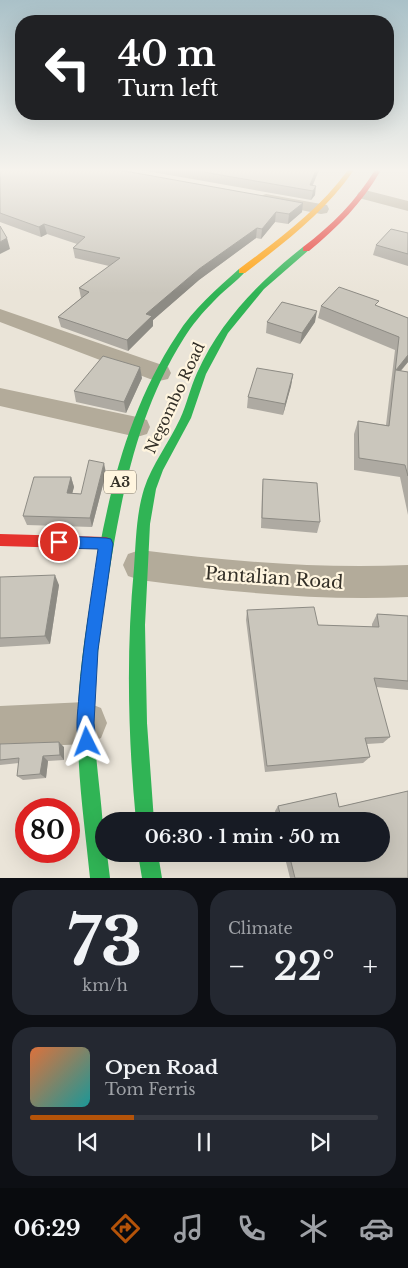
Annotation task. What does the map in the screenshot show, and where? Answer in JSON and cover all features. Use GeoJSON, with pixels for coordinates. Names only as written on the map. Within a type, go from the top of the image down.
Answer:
{"type":"FeatureCollection","features":[{"type":"Feature","properties":{"kind":"main road","name":"Negombo Road"},"geometry":{"type":"LineString","coordinates":[[100,878],[86,723],[90,650],[106,544],[120,479],[137,427],[158,373],[178,338],[196,313],[233,276],[318,211]]}},
{"type":"Feature","properties":{"kind":"main road","name":"Negombo Road"},"geometry":{"type":"LineString","coordinates":[[144,812],[138,750],[136,688],[140,565],[152,483],[185,419],[200,376],[213,348],[245,303],[265,282],[331,231],[351,211]]}},
{"type":"Feature","properties":{"kind":"main road"},"geometry":{"type":"LineString","coordinates":[[0,540],[106,544]]}},
{"type":"Feature","properties":{"kind":"main road"},"geometry":{"type":"LineString","coordinates":[[149,862],[152,878]]}},
{"type":"Feature","properties":{"kind":"street"},"geometry":{"type":"LineString","coordinates":[[0,315],[158,373]]}},
{"type":"Feature","properties":{"kind":"street"},"geometry":{"type":"LineString","coordinates":[[0,397],[137,427]]}},
{"type":"Feature","properties":{"kind":"street","name":"Pantalian Road"},"geometry":{"type":"LineString","coordinates":[[140,565],[261,580],[357,584],[408,581]]}},
{"type":"Feature","properties":{"kind":"street"},"geometry":{"type":"LineString","coordinates":[[0,727],[86,723]]}},
{"type":"Feature","properties":{"kind":"building"},"geometry":{"type":"Polygon","coordinates":[[[0,211],[293,211],[289,214],[276,212],[262,229],[257,228],[199,269],[146,314],[152,316],[127,340],[58,317],[89,292],[79,288],[120,258],[73,248],[85,237],[44,224],[39,227],[0,213],[0,211]]]}},
{"type":"Feature","properties":{"kind":"building"},"geometry":{"type":"Polygon","coordinates":[[[0,226],[7,238],[0,242],[0,226]]]}},
{"type":"Feature","properties":{"kind":"building"},"geometry":{"type":"Polygon","coordinates":[[[391,229],[408,233],[408,254],[376,245],[391,229]]]}},
{"type":"Feature","properties":{"kind":"building"},"geometry":{"type":"Polygon","coordinates":[[[339,287],[379,301],[375,305],[408,318],[408,355],[396,370],[408,372],[408,476],[405,465],[359,458],[358,421],[389,426],[399,337],[321,306],[339,287]]]}},
{"type":"Feature","properties":{"kind":"building"},"geometry":{"type":"Polygon","coordinates":[[[282,302],[317,311],[302,333],[267,322],[282,302]]]}},
{"type":"Feature","properties":{"kind":"building"},"geometry":{"type":"Polygon","coordinates":[[[103,356],[140,367],[124,402],[74,391],[103,356]]]}},
{"type":"Feature","properties":{"kind":"building"},"geometry":{"type":"Polygon","coordinates":[[[257,368],[293,374],[285,404],[248,397],[257,368]]]}},
{"type":"Feature","properties":{"kind":"building"},"geometry":{"type":"Polygon","coordinates":[[[89,460],[104,463],[90,518],[23,516],[34,477],[71,477],[67,493],[81,494],[89,460]]]}},
{"type":"Feature","properties":{"kind":"building"},"geometry":{"type":"Polygon","coordinates":[[[263,479],[317,483],[320,522],[262,518],[263,479]]]}},
{"type":"Feature","properties":{"kind":"building"},"geometry":{"type":"Polygon","coordinates":[[[55,575],[45,636],[0,638],[0,577],[55,575]]]}},
{"type":"Feature","properties":{"kind":"building"},"geometry":{"type":"Polygon","coordinates":[[[314,607],[318,625],[379,627],[377,614],[408,616],[408,681],[374,678],[390,737],[365,738],[370,757],[267,766],[247,610],[314,607]]]}},
{"type":"Feature","properties":{"kind":"building"},"geometry":{"type":"Polygon","coordinates":[[[59,742],[60,755],[43,756],[40,774],[17,776],[19,758],[0,760],[0,744],[59,742]]]}},
{"type":"Feature","properties":{"kind":"building"},"geometry":{"type":"Polygon","coordinates":[[[408,791],[408,878],[295,878],[291,862],[390,862],[390,812],[280,812],[278,806],[336,793],[339,807],[408,791]]]}},
{"type":"Feature","properties":{"kind":"traffic: fast"},"geometry":{"type":"LineString","coordinates":[[144,812],[140,756],[137,625],[144,524],[150,489],[157,470],[182,427],[201,374],[223,333],[247,302],[275,274],[306,249]]}},
{"type":"Feature","properties":{"kind":"traffic: fast"},"geometry":{"type":"LineString","coordinates":[[100,878],[87,762],[86,705],[100,584],[116,497],[127,454],[141,412],[159,372],[181,335],[209,301],[242,271]]}},
{"type":"Feature","properties":{"kind":"traffic: fast"},"geometry":{"type":"LineString","coordinates":[[149,862],[152,878]]}},
{"type":"Feature","properties":{"kind":"traffic: slow"},"geometry":{"type":"LineString","coordinates":[[242,271],[287,237],[317,211]]}},
{"type":"Feature","properties":{"kind":"traffic: jam"},"geometry":{"type":"LineString","coordinates":[[306,249],[327,232],[348,211]]}},
{"type":"Feature","properties":{"kind":"traffic: jam"},"geometry":{"type":"LineString","coordinates":[[0,540],[106,543]]}},
{"type":"Feature","properties":{"kind":"route"},"geometry":{"type":"LineString","coordinates":[[59,542],[106,544],[90,650],[86,723],[87,742]]}}]}
